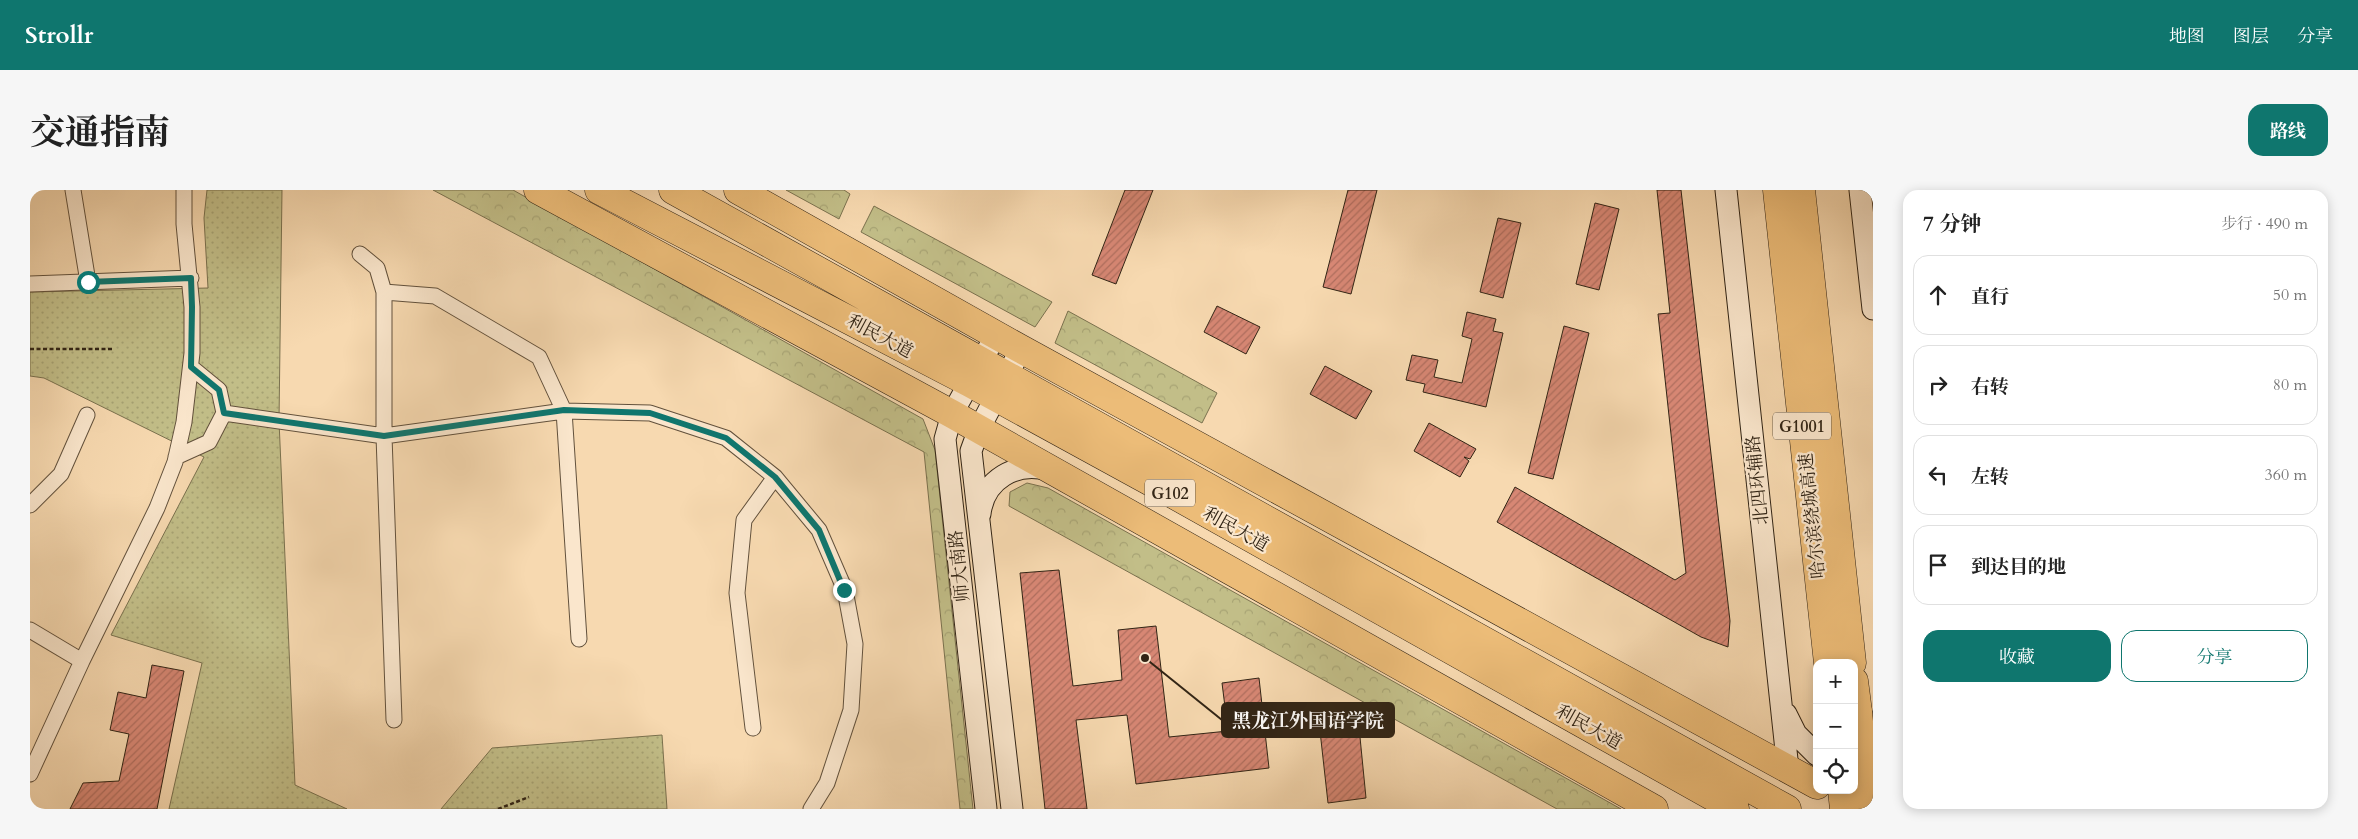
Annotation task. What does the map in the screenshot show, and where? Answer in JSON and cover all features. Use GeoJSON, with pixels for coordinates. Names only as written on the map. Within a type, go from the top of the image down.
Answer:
{"type":"FeatureCollection","features":[{"type":"Feature","properties":{"kind":"highway"},"geometry":{"type":"LineString","coordinates":[[538,190],[952,414],[1654,809]]}},
{"type":"Feature","properties":{"kind":"highway","name":"利民大道"},"geometry":{"type":"LineString","coordinates":[[599,190],[976,372]]}},
{"type":"Feature","properties":{"kind":"highway","name":"利民大道"},"geometry":{"type":"LineString","coordinates":[[673,190],[1002,387],[1162,488],[1735,809]]}},
{"type":"Feature","properties":{"kind":"highway"},"geometry":{"type":"LineString","coordinates":[[738,190],[1021,349],[1813,783]]}},
{"type":"Feature","properties":{"kind":"highway","name":"哈尔滨绕城高速"},"geometry":{"type":"LineString","coordinates":[[1777,190],[1828,659]]}},
{"type":"Feature","properties":{"kind":"highway","name":"哈尔滨绕城高速"},"geometry":{"type":"LineString","coordinates":[[1801,190],[1852,659]]}},
{"type":"Feature","properties":{"kind":"highway","name":"利民大道"},"geometry":{"type":"LineString","coordinates":[[1002,387],[1320,548],[1788,809]]}},
{"type":"Feature","properties":{"kind":"highway"},"geometry":{"type":"LineString","coordinates":[[1210,453],[1320,548]]}},
{"type":"Feature","properties":{"kind":"highway"},"geometry":{"type":"LineString","coordinates":[[1162,488],[1294,608]]}},
{"type":"Feature","properties":{"kind":"highway"},"geometry":{"type":"LineString","coordinates":[[1857,704],[1868,809]]}},
{"type":"Feature","properties":{"kind":"highway"},"geometry":{"type":"LineString","coordinates":[[1833,794],[1861,809]]}},
{"type":"Feature","properties":{"kind":"highway"},"geometry":{"type":"LineString","coordinates":[[1842,794],[1844,809]]}},
{"type":"Feature","properties":{"kind":"main road","name":"北四环辅路"},"geometry":{"type":"LineString","coordinates":[[1726,190],[1788,769]]}},
{"type":"Feature","properties":{"kind":"main road"},"geometry":{"type":"LineString","coordinates":[[1860,190],[1873,309]]}},
{"type":"Feature","properties":{"kind":"main road","name":"师大南路"},"geometry":{"type":"LineString","coordinates":[[986,809],[945,438],[952,414],[996,335]]}},
{"type":"Feature","properties":{"kind":"main road","name":"师大南路"},"geometry":{"type":"LineString","coordinates":[[1012,809],[971,451],[979,430],[1021,349]]}},
{"type":"Feature","properties":{"kind":"main road"},"geometry":{"type":"LineString","coordinates":[[979,524],[982,500],[986,492],[1000,478],[1024,468],[1032,467],[1052,471]]}},
{"type":"Feature","properties":{"kind":"main road"},"geometry":{"type":"LineString","coordinates":[[1780,698],[1796,734],[1813,752]]}},
{"type":"Feature","properties":{"kind":"main road"},"geometry":{"type":"LineString","coordinates":[[1858,758],[1873,755]]}},
{"type":"Feature","properties":{"kind":"street"},"geometry":{"type":"LineString","coordinates":[[73,190],[88,282]]}},
{"type":"Feature","properties":{"kind":"street"},"geometry":{"type":"LineString","coordinates":[[30,774],[82,661],[157,508],[176,457],[184,422],[191,367],[191,278],[184,224],[184,190]]}},
{"type":"Feature","properties":{"kind":"street"},"geometry":{"type":"LineString","coordinates":[[360,254],[377,268],[384,292],[384,436],[394,720]]}},
{"type":"Feature","properties":{"kind":"street"},"geometry":{"type":"LineString","coordinates":[[30,284],[191,278]]}},
{"type":"Feature","properties":{"kind":"street"},"geometry":{"type":"LineString","coordinates":[[384,292],[435,296],[539,357],[564,410],[579,639]]}},
{"type":"Feature","properties":{"kind":"street"},"geometry":{"type":"LineString","coordinates":[[176,457],[209,442],[224,413],[219,390],[191,367]]}},
{"type":"Feature","properties":{"kind":"street"},"geometry":{"type":"LineString","coordinates":[[224,413],[384,436],[564,410],[650,413],[726,438],[775,477],[819,530],[844,590],[855,644],[851,710],[828,783],[811,809]]}},
{"type":"Feature","properties":{"kind":"street"},"geometry":{"type":"LineString","coordinates":[[30,505],[60,474],[87,415]]}},
{"type":"Feature","properties":{"kind":"street"},"geometry":{"type":"LineString","coordinates":[[753,728],[737,593],[744,520],[775,477]]}},
{"type":"Feature","properties":{"kind":"street"},"geometry":{"type":"LineString","coordinates":[[30,630],[82,661]]}},
{"type":"Feature","properties":{"kind":"path"},"geometry":{"type":"LineString","coordinates":[[30,349],[113,349]]}},
{"type":"Feature","properties":{"kind":"path"},"geometry":{"type":"LineString","coordinates":[[498,809],[529,797]]}},
{"type":"Feature","properties":{"kind":"green space"},"geometry":{"type":"Polygon","coordinates":[[[207,190],[282,190],[279,421],[295,785],[347,809],[169,809],[202,663],[111,635],[204,457],[44,378],[30,376],[30,292],[208,288],[204,218],[207,190]]]}},
{"type":"Feature","properties":{"kind":"green space"},"geometry":{"type":"Polygon","coordinates":[[[433,190],[513,190],[923,419],[935,450],[973,809],[960,809],[924,452],[433,190]]]}},
{"type":"Feature","properties":{"kind":"green space"},"geometry":{"type":"Polygon","coordinates":[[[786,190],[844,190],[850,194],[839,219],[786,190]]]}},
{"type":"Feature","properties":{"kind":"green space"},"geometry":{"type":"Polygon","coordinates":[[[874,206],[1052,302],[1035,327],[861,232],[874,206]]]}},
{"type":"Feature","properties":{"kind":"green space"},"geometry":{"type":"Polygon","coordinates":[[[1068,311],[1217,393],[1202,423],[1055,343],[1068,311]]]}},
{"type":"Feature","properties":{"kind":"green space"},"geometry":{"type":"Polygon","coordinates":[[[1027,483],[1048,488],[1621,809],[1557,809],[1009,506],[1010,492],[1027,483]]]}},
{"type":"Feature","properties":{"kind":"green space"},"geometry":{"type":"Polygon","coordinates":[[[662,735],[667,809],[441,809],[492,748],[662,735]]]}},
{"type":"Feature","properties":{"kind":"building"},"geometry":{"type":"Polygon","coordinates":[[[1125,190],[1153,190],[1116,284],[1092,275],[1125,190]]]}},
{"type":"Feature","properties":{"kind":"building"},"geometry":{"type":"Polygon","coordinates":[[[1348,190],[1377,190],[1351,294],[1323,287],[1348,190]]]}},
{"type":"Feature","properties":{"kind":"building"},"geometry":{"type":"Polygon","coordinates":[[[1657,190],[1681,190],[1730,621],[1728,647],[1701,637],[1497,522],[1515,487],[1675,580],[1686,573],[1658,314],[1670,313],[1657,190]]]}},
{"type":"Feature","properties":{"kind":"building"},"geometry":{"type":"Polygon","coordinates":[[[1595,203],[1619,209],[1599,290],[1576,284],[1595,203]]]}},
{"type":"Feature","properties":{"kind":"building"},"geometry":{"type":"Polygon","coordinates":[[[1498,218],[1521,223],[1503,298],[1480,292],[1498,218]]]}},
{"type":"Feature","properties":{"kind":"building"},"geometry":{"type":"Polygon","coordinates":[[[1217,306],[1260,327],[1246,354],[1204,332],[1217,306]]]}},
{"type":"Feature","properties":{"kind":"building"},"geometry":{"type":"Polygon","coordinates":[[[1467,312],[1496,319],[1493,331],[1503,333],[1486,407],[1423,392],[1425,384],[1406,380],[1412,355],[1438,360],[1434,377],[1462,383],[1472,339],[1462,336],[1467,312]]]}},
{"type":"Feature","properties":{"kind":"building"},"geometry":{"type":"Polygon","coordinates":[[[1564,326],[1589,333],[1553,479],[1528,473],[1564,326]]]}},
{"type":"Feature","properties":{"kind":"building"},"geometry":{"type":"Polygon","coordinates":[[[1325,366],[1372,391],[1356,419],[1310,394],[1325,366]]]}},
{"type":"Feature","properties":{"kind":"building"},"geometry":{"type":"Polygon","coordinates":[[[1429,423],[1476,449],[1470,459],[1464,457],[1469,461],[1460,477],[1414,451],[1429,423]]]}},
{"type":"Feature","properties":{"kind":"building"},"geometry":{"type":"Polygon","coordinates":[[[1059,570],[1073,686],[1122,680],[1118,630],[1156,626],[1169,737],[1228,731],[1222,683],[1259,678],[1269,768],[1136,784],[1127,715],[1076,720],[1087,809],[1045,809],[1020,573],[1059,570]]]}},
{"type":"Feature","properties":{"kind":"building"},"geometry":{"type":"Polygon","coordinates":[[[152,665],[184,671],[157,809],[70,809],[83,783],[119,781],[129,734],[110,730],[118,692],[146,698],[152,665]]]}},
{"type":"Feature","properties":{"kind":"building"},"geometry":{"type":"Polygon","coordinates":[[[1359,727],[1366,798],[1328,803],[1320,731],[1359,727]]]}},
{"type":"Feature","properties":{"kind":"place","name":"黑龙江外国语学院"},"geometry":{"type":"Point","coordinates":[1145,658]}},
{"type":"Feature","properties":{"kind":"route"},"geometry":{"type":"LineString","coordinates":[[88,282],[191,278],[191,367],[219,390],[224,413],[384,436],[564,410],[650,413],[726,438],[775,477],[819,530],[844,590]]}}]}
